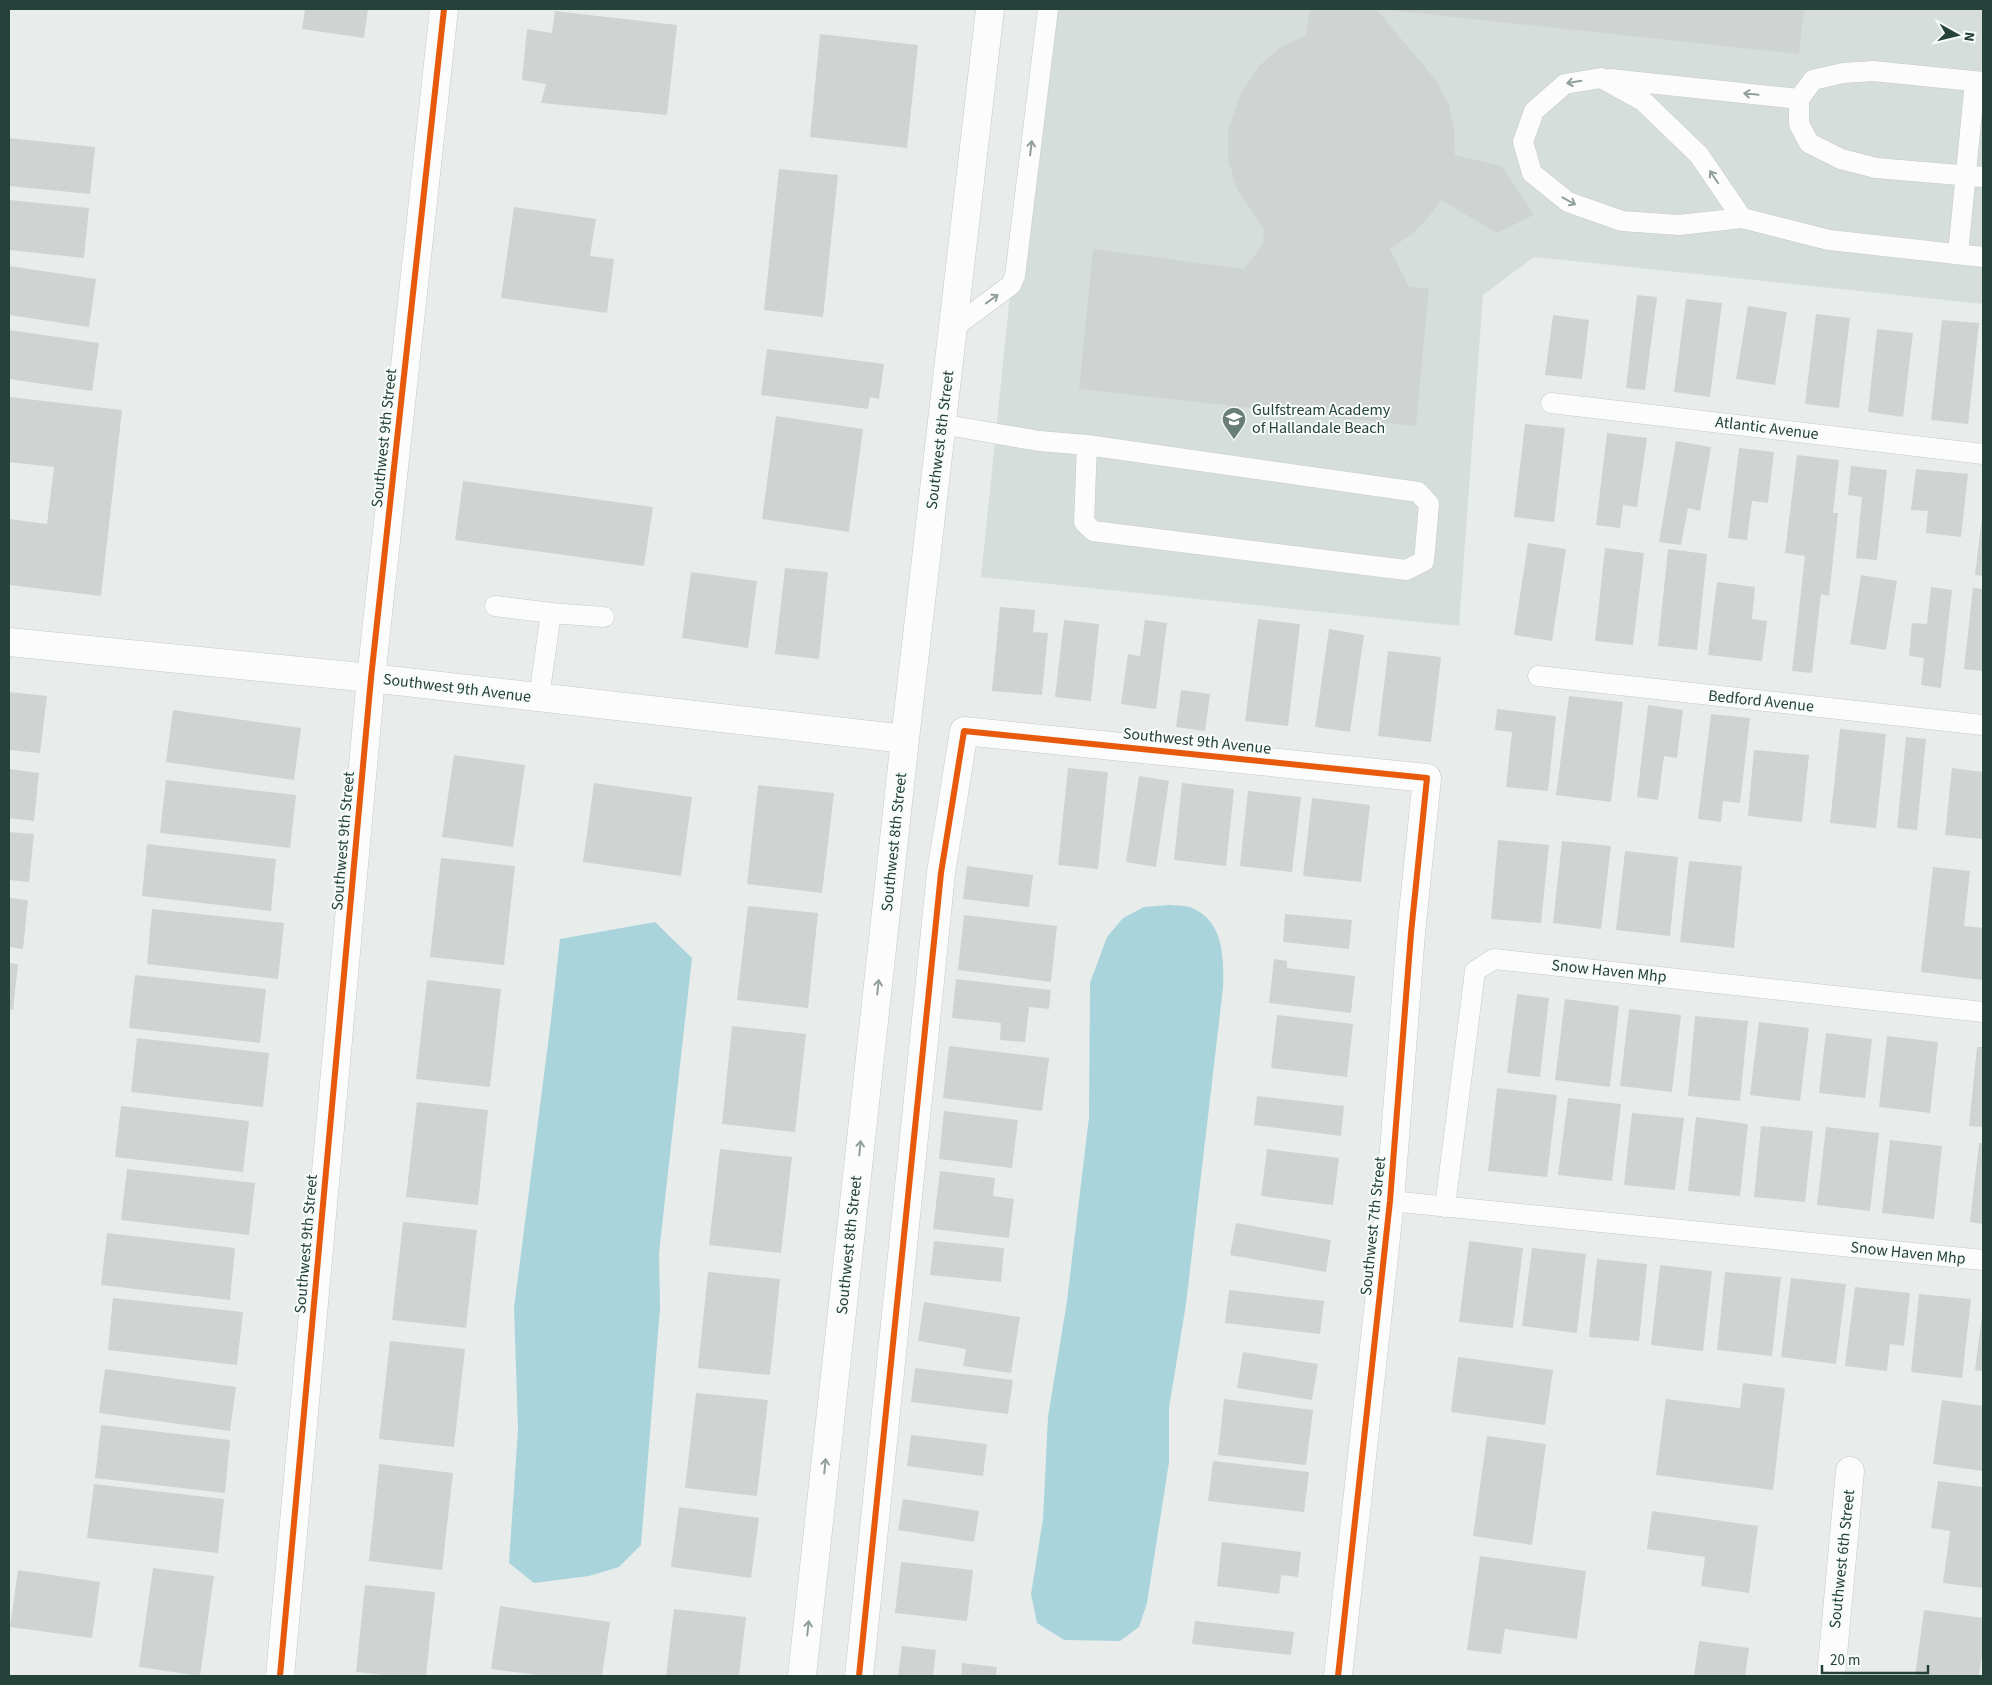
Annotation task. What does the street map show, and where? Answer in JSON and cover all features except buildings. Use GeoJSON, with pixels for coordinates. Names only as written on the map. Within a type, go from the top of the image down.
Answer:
{"type":"FeatureCollection","features":[{"type":"Feature","properties":{"kind":"street","name":"Southwest 9th Street"},"geometry":{"type":"LineString","coordinates":[[280,1676],[371,678],[444,9]]}},
{"type":"Feature","properties":{"kind":"street","name":"Southwest 8th Street"},"geometry":{"type":"LineString","coordinates":[[802,1676],[905,739],[990,9]]}},
{"type":"Feature","properties":{"kind":"street","name":"Southwest 9th Avenue"},"geometry":{"type":"LineString","coordinates":[[9,642],[371,678],[905,739]]}},
{"type":"Feature","properties":{"kind":"street","name":"Southwest 9th Avenue"},"geometry":{"type":"LineString","coordinates":[[859,1676],[941,874],[964,731],[1427,778]]}},
{"type":"Feature","properties":{"kind":"street","name":"Southwest 7th Street"},"geometry":{"type":"LineString","coordinates":[[1338,1676],[1390,1202],[1410,943],[1427,778]]}},
{"type":"Feature","properties":{"kind":"street","name":"Southwest 6th Street"},"geometry":{"type":"LineString","coordinates":[[1831,1676],[1850,1471]]}},
{"type":"Feature","properties":{"kind":"lane"},"geometry":{"type":"LineString","coordinates":[[953,328],[1011,285],[1015,276],[1048,9]]}},
{"type":"Feature","properties":{"kind":"lane"},"geometry":{"type":"LineString","coordinates":[[1958,254],[1975,176],[1979,82],[1873,71],[1843,72],[1813,80],[1799,99],[1799,124],[1810,143],[1840,159],[1876,168],[1975,176]]}},
{"type":"Feature","properties":{"kind":"lane"},"geometry":{"type":"LineString","coordinates":[[1799,99],[1601,78],[1565,84],[1534,111],[1523,142],[1532,173],[1568,202],[1622,221],[1679,225],[1742,218],[1829,240],[1983,257]]}},
{"type":"Feature","properties":{"kind":"lane"},"geometry":{"type":"LineString","coordinates":[[1601,78],[1643,101],[1699,155],[1742,218]]}},
{"type":"Feature","properties":{"kind":"lane","name":"Atlantic Avenue"},"geometry":{"type":"LineString","coordinates":[[1551,403],[1983,454]]}},
{"type":"Feature","properties":{"kind":"lane"},"geometry":{"type":"LineString","coordinates":[[941,424],[1038,441],[1087,445],[1418,492],[1429,504],[1424,561],[1406,570],[1093,531],[1084,522],[1087,445]]}},
{"type":"Feature","properties":{"kind":"lane"},"geometry":{"type":"LineString","coordinates":[[495,606],[604,617]]}},
{"type":"Feature","properties":{"kind":"lane"},"geometry":{"type":"LineString","coordinates":[[539,698],[551,613]]}},
{"type":"Feature","properties":{"kind":"lane","name":"Bedford Avenue"},"geometry":{"type":"LineString","coordinates":[[1538,676],[1983,725]]}},
{"type":"Feature","properties":{"kind":"lane","name":"Snow Haven Mhp"},"geometry":{"type":"LineString","coordinates":[[1445,1207],[1475,970],[1494,959],[1983,1012]]}},
{"type":"Feature","properties":{"kind":"lane","name":"Snow Haven Mhp"},"geometry":{"type":"LineString","coordinates":[[1390,1202],[1983,1260]]}},
{"type":"Feature","properties":{"kind":"shaded area","name":"Gulfstream Academy of Hallandale Beach"},"geometry":{"type":"Polygon","coordinates":[[[1044,9],[1983,9],[1983,304],[1534,257],[1483,295],[1459,626],[981,577],[1011,285],[1044,9]]]}},
{"type":"Feature","properties":{"kind":"water"},"geometry":{"type":"Polygon","coordinates":[[[1169,905],[1192,908],[1203,914],[1216,931],[1222,953],[1223,988],[1186,1304],[1169,1408],[1169,1462],[1147,1603],[1139,1627],[1120,1641],[1064,1640],[1037,1623],[1031,1594],[1043,1519],[1048,1417],[1067,1301],[1089,1117],[1090,983],[1107,937],[1123,918],[1144,907],[1169,905]]]}},
{"type":"Feature","properties":{"kind":"water"},"geometry":{"type":"Polygon","coordinates":[[[655,922],[692,958],[659,1253],[660,1308],[641,1545],[619,1567],[589,1576],[534,1583],[509,1563],[518,1429],[514,1308],[560,939],[655,922]]]}},
{"type":"Feature","properties":{"kind":"cycle path"},"geometry":{"type":"LineString","coordinates":[[280,1676],[371,678],[444,9]]}},
{"type":"Feature","properties":{"kind":"cycle path"},"geometry":{"type":"LineString","coordinates":[[859,1676],[941,873],[964,731],[1427,778],[1411,933],[1390,1201],[1338,1676]]}},
{"type":"Feature","properties":{"kind":"place","name":"Gulfstream Academy of Hallandale Beach"},"geometry":{"type":"Point","coordinates":[1234,440]}}]}
